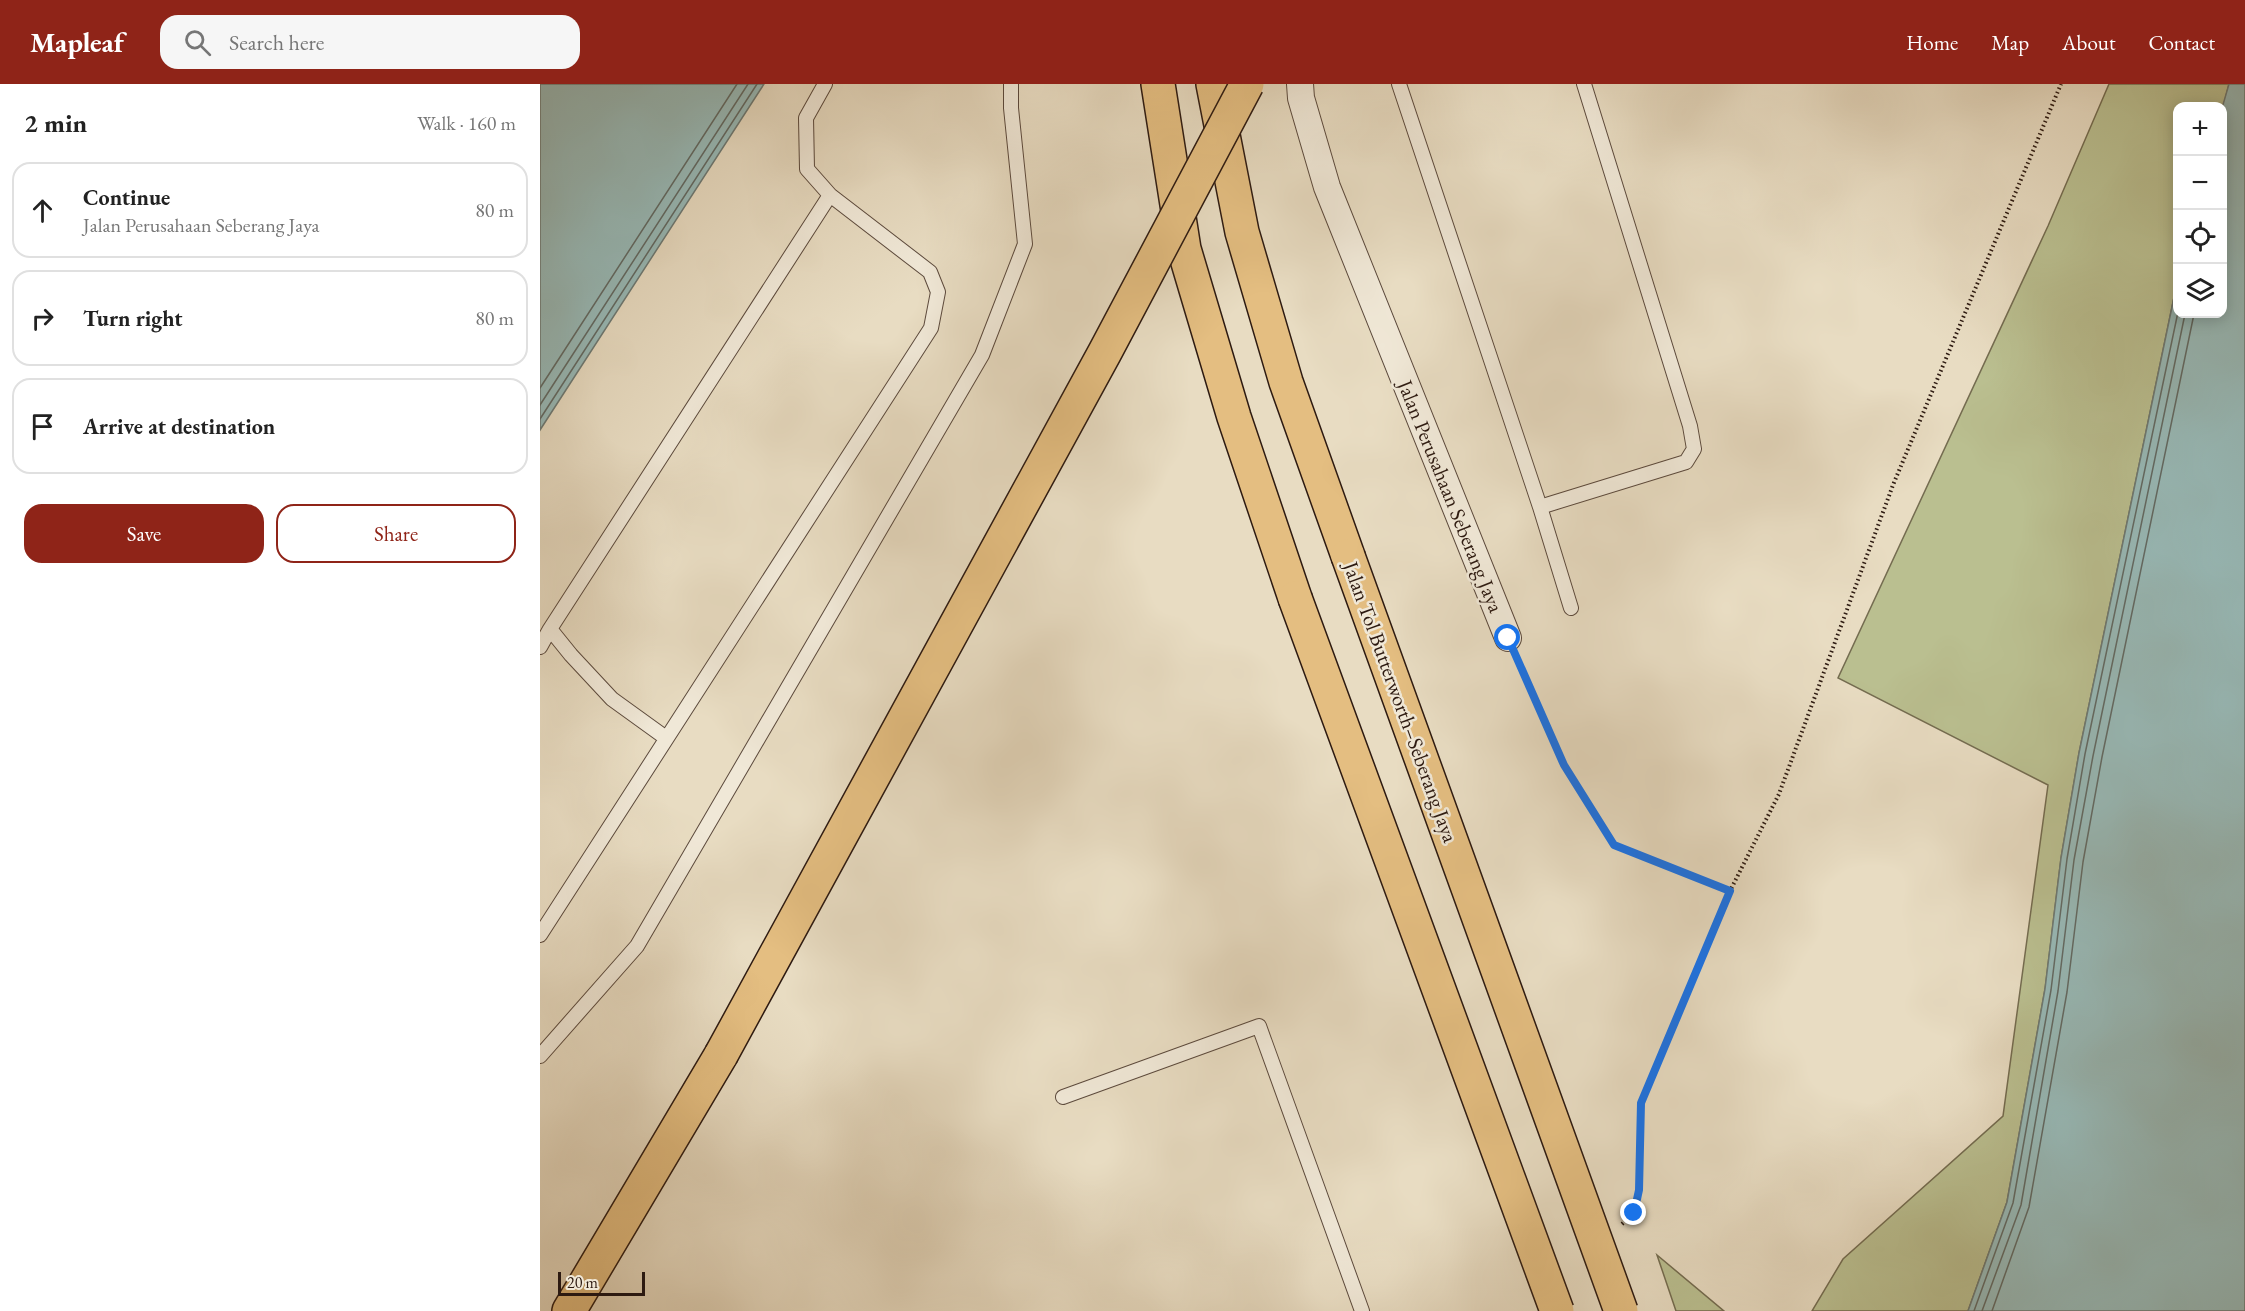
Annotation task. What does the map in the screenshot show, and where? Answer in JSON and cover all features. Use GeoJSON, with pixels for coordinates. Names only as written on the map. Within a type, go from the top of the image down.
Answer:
{"type":"FeatureCollection","features":[{"type":"Feature","properties":{"kind":"highway"},"geometry":{"type":"LineString","coordinates":[[1158,84],[1184,249],[1234,417],[1295,598],[1557,1311]]}},
{"type":"Feature","properties":{"kind":"highway","name":"Jalan Tol Butterworth–Seberang Jaya"},"geometry":{"type":"LineString","coordinates":[[1213,84],[1245,243],[1286,382],[1621,1311]]}},
{"type":"Feature","properties":{"kind":"highway"},"geometry":{"type":"LineString","coordinates":[[569,1311],[721,1055],[1105,352],[1247,84]]}},
{"type":"Feature","properties":{"kind":"street","name":"Jalan Perusahaan Seberang Jaya"},"geometry":{"type":"LineString","coordinates":[[1300,84],[1301,98],[1327,187],[1508,638]]}},
{"type":"Feature","properties":{"kind":"lane"},"geometry":{"type":"LineString","coordinates":[[540,935],[931,328],[938,292],[930,272],[830,195],[807,169],[806,118],[825,84]]}},
{"type":"Feature","properties":{"kind":"lane"},"geometry":{"type":"LineString","coordinates":[[540,1056],[637,946],[981,355],[1025,244],[1011,108],[1011,84]]}},
{"type":"Feature","properties":{"kind":"lane"},"geometry":{"type":"LineString","coordinates":[[1399,84],[1540,507],[1571,608]]}},
{"type":"Feature","properties":{"kind":"lane"},"geometry":{"type":"LineString","coordinates":[[1540,507],[1686,462],[1694,449],[1690,426],[1584,84]]}},
{"type":"Feature","properties":{"kind":"lane"},"geometry":{"type":"LineString","coordinates":[[540,647],[550,628],[830,195]]}},
{"type":"Feature","properties":{"kind":"lane"},"geometry":{"type":"LineString","coordinates":[[550,628],[571,655],[612,699],[666,738]]}},
{"type":"Feature","properties":{"kind":"lane"},"geometry":{"type":"LineString","coordinates":[[1063,1097],[1259,1026],[1362,1311]]}},
{"type":"Feature","properties":{"kind":"path"},"geometry":{"type":"LineString","coordinates":[[1616,1229],[1634,1213],[1639,1190],[1641,1103],[1730,891],[1779,794],[1893,485],[2061,84]]}},
{"type":"Feature","properties":{"kind":"path","name":"Jalan Perusahaan Seberang Jaya"},"geometry":{"type":"LineString","coordinates":[[1508,638],[1564,765],[1614,845],[1730,891]]}},
{"type":"Feature","properties":{"kind":"green space"},"geometry":{"type":"Polygon","coordinates":[[[2109,84],[2229,84],[2224,102],[2173,102],[2173,302],[2079,753],[2061,858],[2045,989],[2007,1202],[1968,1311],[1812,1311],[1843,1259],[2003,1116],[2048,785],[1838,678],[2048,226],[2109,84]]]}},
{"type":"Feature","properties":{"kind":"green space"},"geometry":{"type":"Polygon","coordinates":[[[1657,1255],[1724,1311],[1676,1311],[1657,1255]]]}},
{"type":"Feature","properties":{"kind":"water"},"geometry":{"type":"Polygon","coordinates":[[[540,84],[764,84],[540,430],[540,84]]]}},
{"type":"Feature","properties":{"kind":"water"},"geometry":{"type":"Polygon","coordinates":[[[2229,84],[2245,84],[2245,1311],[1968,1311],[2007,1202],[2045,989],[2061,858],[2079,753],[2173,302],[2173,318],[2227,318],[2227,102],[2224,102],[2229,84]]]}},
{"type":"Feature","properties":{"kind":"route"},"geometry":{"type":"LineString","coordinates":[[1508,638],[1564,765],[1614,845],[1730,891],[1641,1103],[1639,1190],[1634,1213]]}}]}
